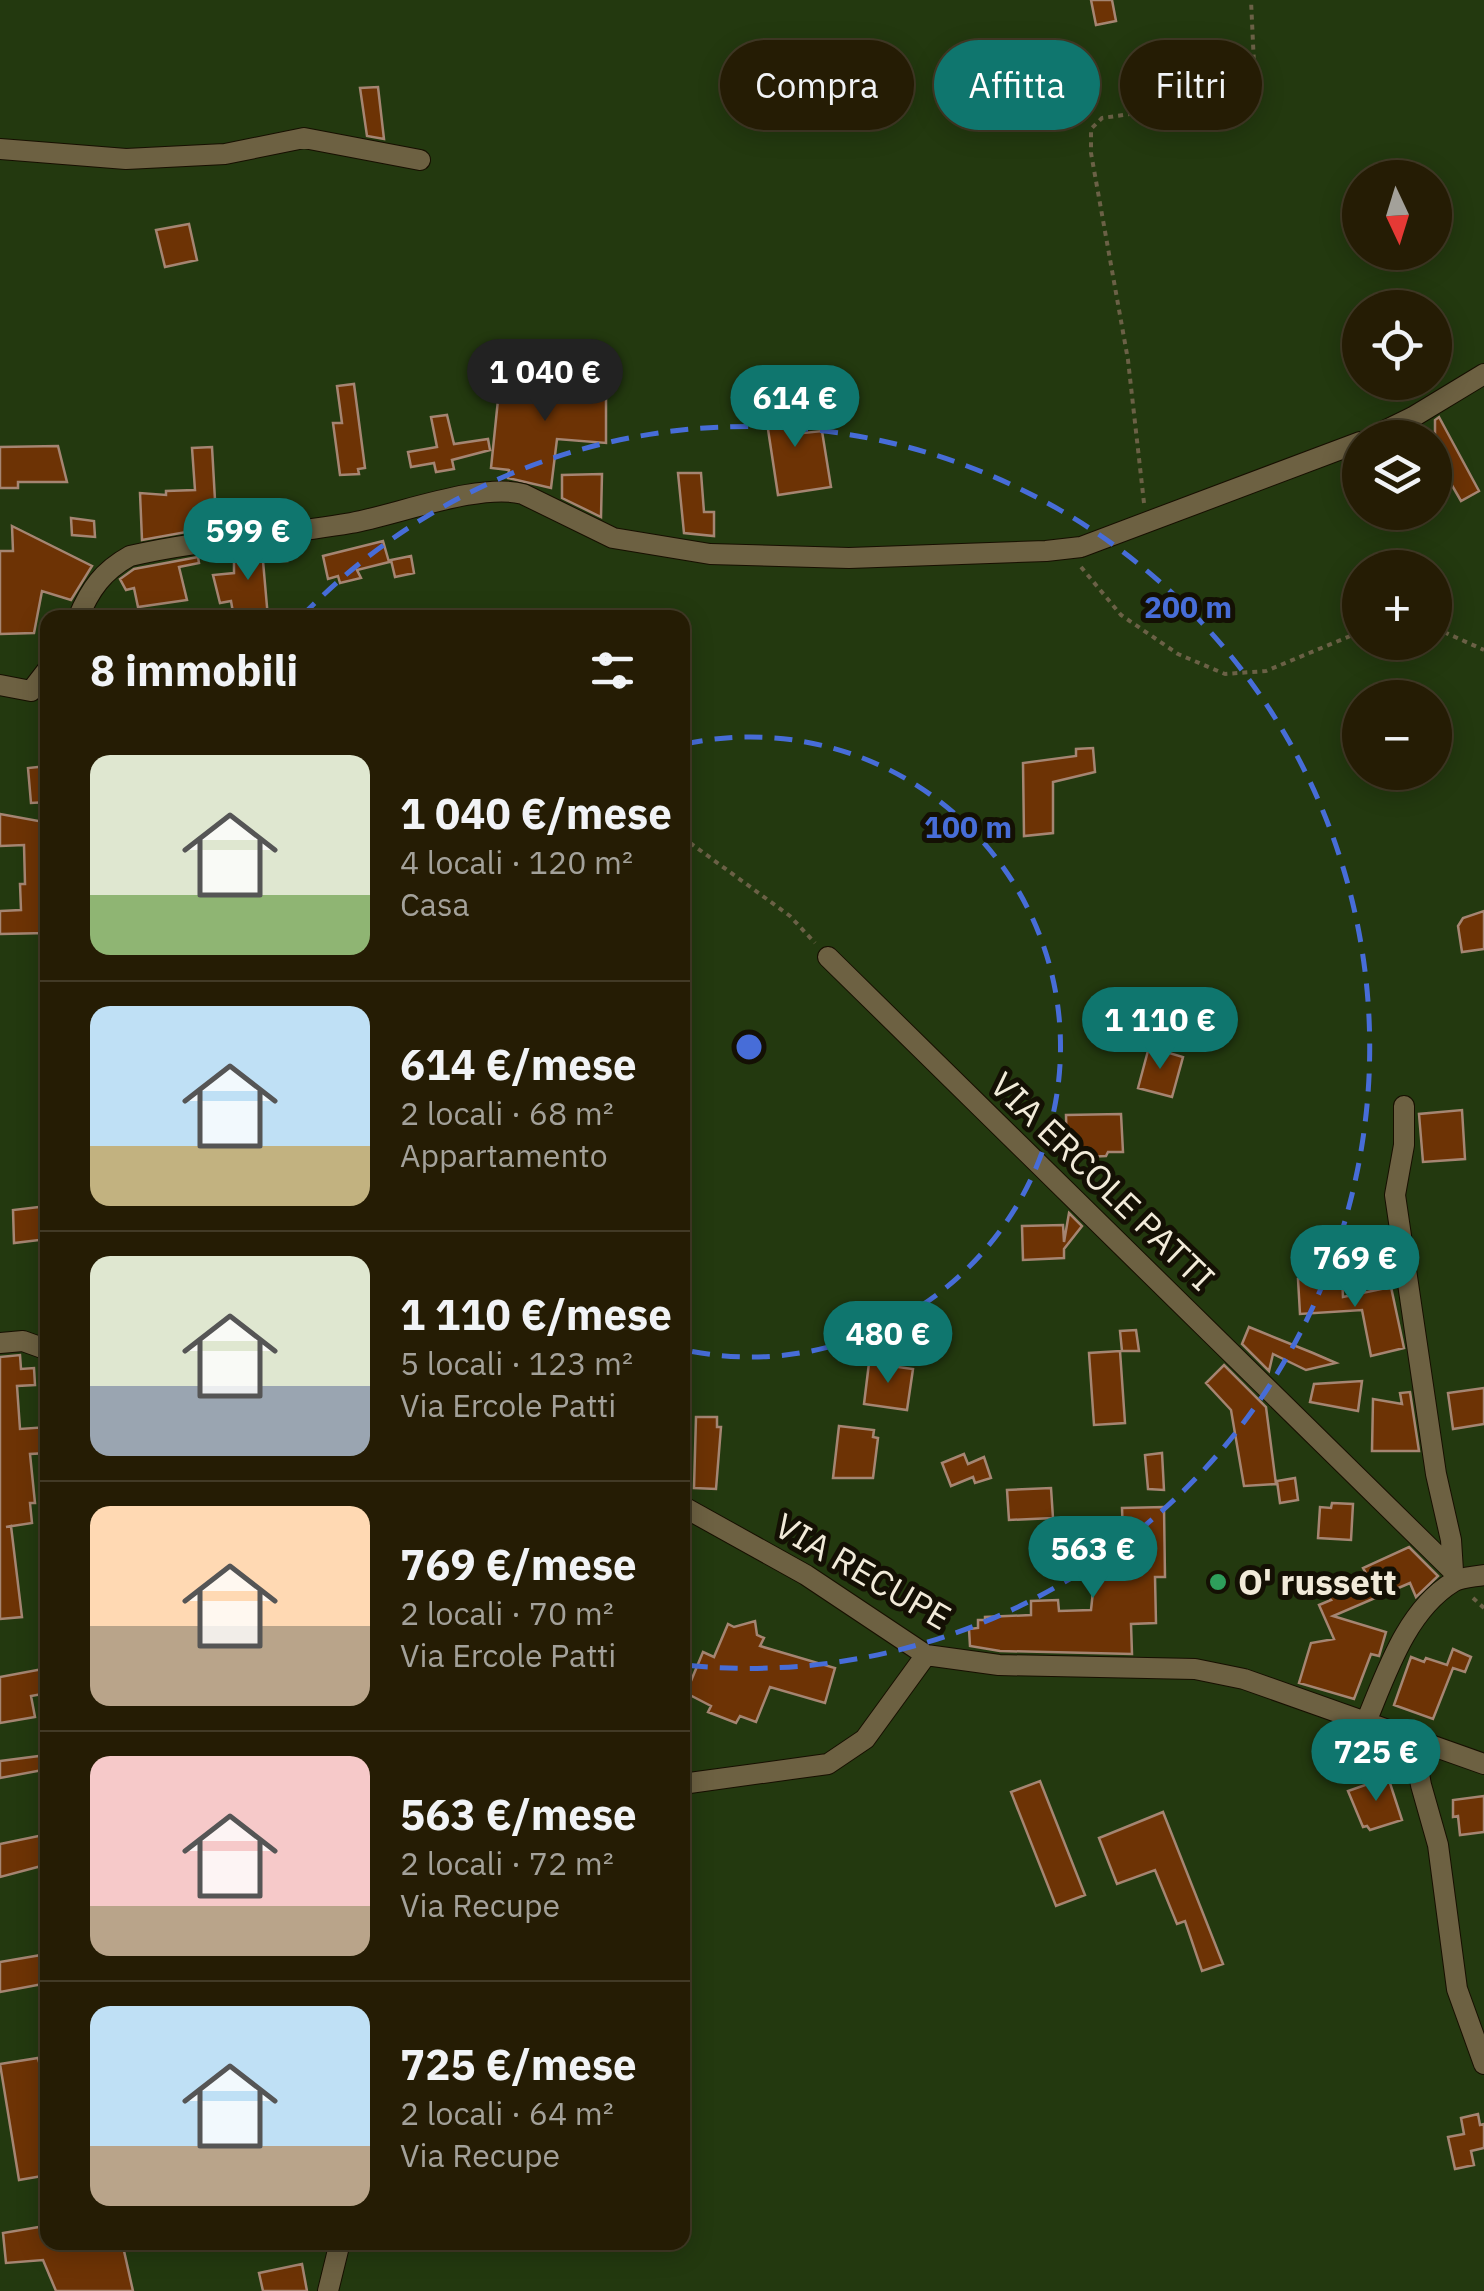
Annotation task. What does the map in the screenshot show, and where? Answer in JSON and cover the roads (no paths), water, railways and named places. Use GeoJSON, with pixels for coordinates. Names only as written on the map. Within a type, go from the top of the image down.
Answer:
{"type":"FeatureCollection","features":[{"type":"Feature","properties":{"kind":"street"},"geometry":{"type":"LineString","coordinates":[[0,148],[126,159],[225,154],[304,138],[420,160]]}},
{"type":"Feature","properties":{"kind":"street"},"geometry":{"type":"LineString","coordinates":[[1407,420],[1484,374]]}},
{"type":"Feature","properties":{"kind":"street"},"geometry":{"type":"LineString","coordinates":[[82,610],[98,579],[130,556],[353,522],[501,490],[539,500],[613,538],[710,554],[849,558],[1064,550],[1342,449]]}},
{"type":"Feature","properties":{"kind":"street"},"geometry":{"type":"LineString","coordinates":[[0,685],[40,692]]}},
{"type":"Feature","properties":{"kind":"street","name":"VIA ERCOLE PATTI"},"geometry":{"type":"LineString","coordinates":[[828,957],[1454,1576]]}},
{"type":"Feature","properties":{"kind":"street"},"geometry":{"type":"LineString","coordinates":[[1366,1722],[1398,1646],[1454,1576],[1452,1540],[1436,1474],[1395,1195],[1404,1145],[1404,1106]]}},
{"type":"Feature","properties":{"kind":"street"},"geometry":{"type":"LineString","coordinates":[[0,1343],[23,1341],[40,1347]]}},
{"type":"Feature","properties":{"kind":"street","name":"VIA RECUPE"},"geometry":{"type":"LineString","coordinates":[[690,1510],[806,1575],[926,1654],[999,1665],[1195,1669],[1244,1678],[1484,1764]]}},
{"type":"Feature","properties":{"kind":"street"},"geometry":{"type":"LineString","coordinates":[[1454,1576],[1484,1575]]}},
{"type":"Feature","properties":{"kind":"street"},"geometry":{"type":"LineString","coordinates":[[690,1783],[828,1764],[865,1739],[926,1654]]}},
{"type":"Feature","properties":{"kind":"street"},"geometry":{"type":"LineString","coordinates":[[1412,1736],[1438,1846],[1457,1988],[1484,2064]]}},
{"type":"Feature","properties":{"kind":"street"},"geometry":{"type":"LineString","coordinates":[[328,2291],[338,2250]]}},
{"type":"Feature","properties":{"kind":"place","name":"O' russett"},"geometry":{"type":"Point","coordinates":[1218,1582]}}]}
